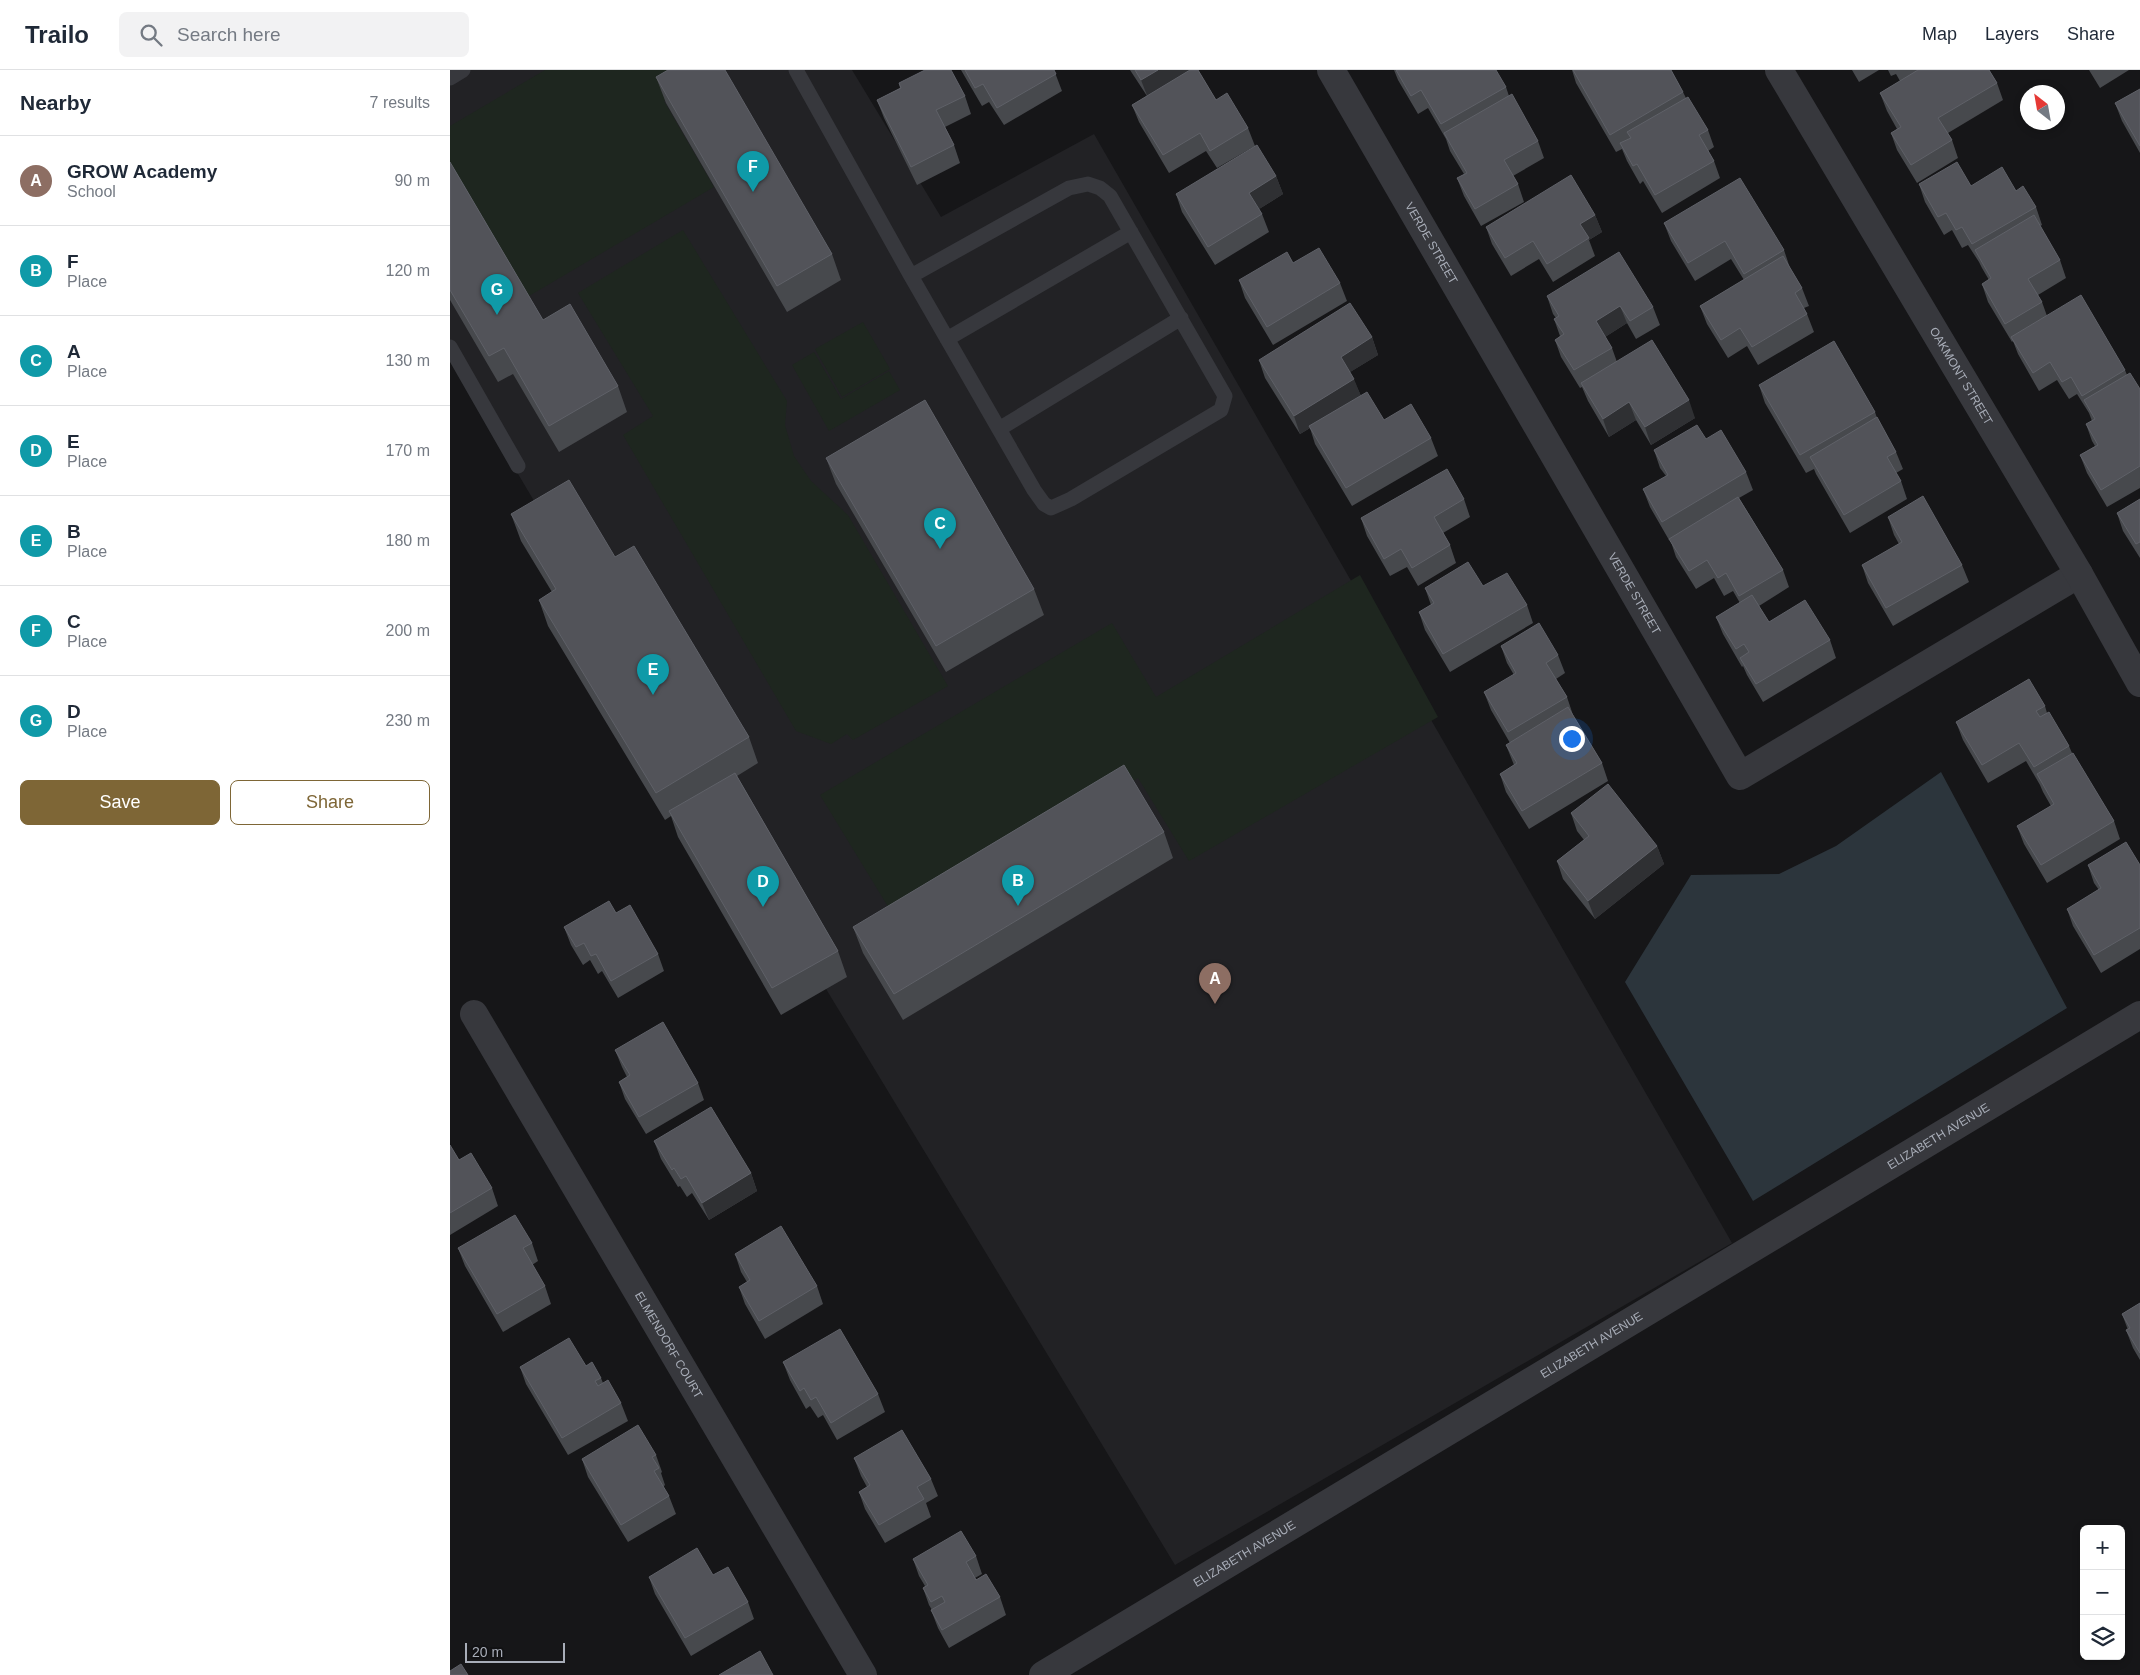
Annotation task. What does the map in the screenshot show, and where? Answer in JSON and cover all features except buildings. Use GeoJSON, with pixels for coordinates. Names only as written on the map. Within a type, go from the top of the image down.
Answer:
{"type":"FeatureCollection","features":[{"type":"Feature","properties":{"kind":"street","name":"VERDE STREET"},"geometry":{"type":"LineString","coordinates":[[1331,70],[1740,776],[2079,574]]}},
{"type":"Feature","properties":{"kind":"street","name":"OAKMONT STREET"},"geometry":{"type":"LineString","coordinates":[[1779,70],[2079,574],[2140,684]]}},
{"type":"Feature","properties":{"kind":"street","name":"ELMENDORF COURT"},"geometry":{"type":"LineString","coordinates":[[474,1014],[863,1675]]}},
{"type":"Feature","properties":{"kind":"street","name":"ELIZABETH AVENUE"},"geometry":{"type":"LineString","coordinates":[[1042,1675],[2140,1014]]}},
{"type":"Feature","properties":{"kind":"lane"},"geometry":{"type":"LineString","coordinates":[[450,78],[463,70]]}},
{"type":"Feature","properties":{"kind":"lane"},"geometry":{"type":"LineString","coordinates":[[796,70],[911,276],[1034,490],[1044,504],[1055,508],[1221,410],[1225,396],[1223,389],[1110,196],[1100,188],[1079,185],[911,276]]}},
{"type":"Feature","properties":{"kind":"lane"},"geometry":{"type":"LineString","coordinates":[[947,339],[1131,232]]}},
{"type":"Feature","properties":{"kind":"lane"},"geometry":{"type":"LineString","coordinates":[[999,429],[1181,318]]}},
{"type":"Feature","properties":{"kind":"lane"},"geometry":{"type":"LineString","coordinates":[[450,347],[518,466]]}},
{"type":"Feature","properties":{"kind":"shaded area"},"geometry":{"type":"Polygon","coordinates":[[[450,70],[852,70],[941,217],[1094,134],[1732,1243],[1175,1565],[691,766],[450,359],[450,70]]]}},
{"type":"Feature","properties":{"kind":"shaded area"},"geometry":{"type":"Polygon","coordinates":[[[545,70],[717,70],[664,101],[714,187],[529,296],[450,162],[450,126],[545,70]]]}},
{"type":"Feature","properties":{"kind":"shaded area"},"geometry":{"type":"Polygon","coordinates":[[[683,230],[787,401],[785,425],[794,456],[811,481],[848,515],[948,686],[853,740],[847,734],[831,744],[796,731],[623,435],[653,416],[578,293],[683,230]]]}},
{"type":"Feature","properties":{"kind":"shaded area"},"geometry":{"type":"Polygon","coordinates":[[[863,322],[890,369],[842,397],[815,349],[863,322]]]}},
{"type":"Feature","properties":{"kind":"shaded area"},"geometry":{"type":"Polygon","coordinates":[[[814,352],[841,399],[889,371],[900,390],[829,431],[792,365],[814,352]]]}},
{"type":"Feature","properties":{"kind":"shaded area"},"geometry":{"type":"Polygon","coordinates":[[[1360,575],[1438,717],[1189,861],[1138,778],[901,928],[820,795],[1112,623],[1156,697],[1360,575]]]}},
{"type":"Feature","properties":{"kind":"shaded area"},"geometry":{"type":"Polygon","coordinates":[[[1941,772],[2067,1008],[1753,1201],[1625,982],[1691,875],[1779,874],[1836,846],[1941,772]]]}},
{"type":"Feature","properties":{"kind":"place","name":"C"},"geometry":{"type":"Point","coordinates":[753,192]}},
{"type":"Feature","properties":{"kind":"place","name":"D"},"geometry":{"type":"Point","coordinates":[497,315]}},
{"type":"Feature","properties":{"kind":"place","name":"A"},"geometry":{"type":"Point","coordinates":[940,549]}},
{"type":"Feature","properties":{"kind":"place","name":"B"},"geometry":{"type":"Point","coordinates":[653,695]}},
{"type":"Feature","properties":{"kind":"place","name":"F"},"geometry":{"type":"Point","coordinates":[1018,906]}},
{"type":"Feature","properties":{"kind":"place","name":"E"},"geometry":{"type":"Point","coordinates":[763,907]}},
{"type":"Feature","properties":{"kind":"place","name":"GROW Academy"},"geometry":{"type":"Point","coordinates":[1215,1004]}}]}
